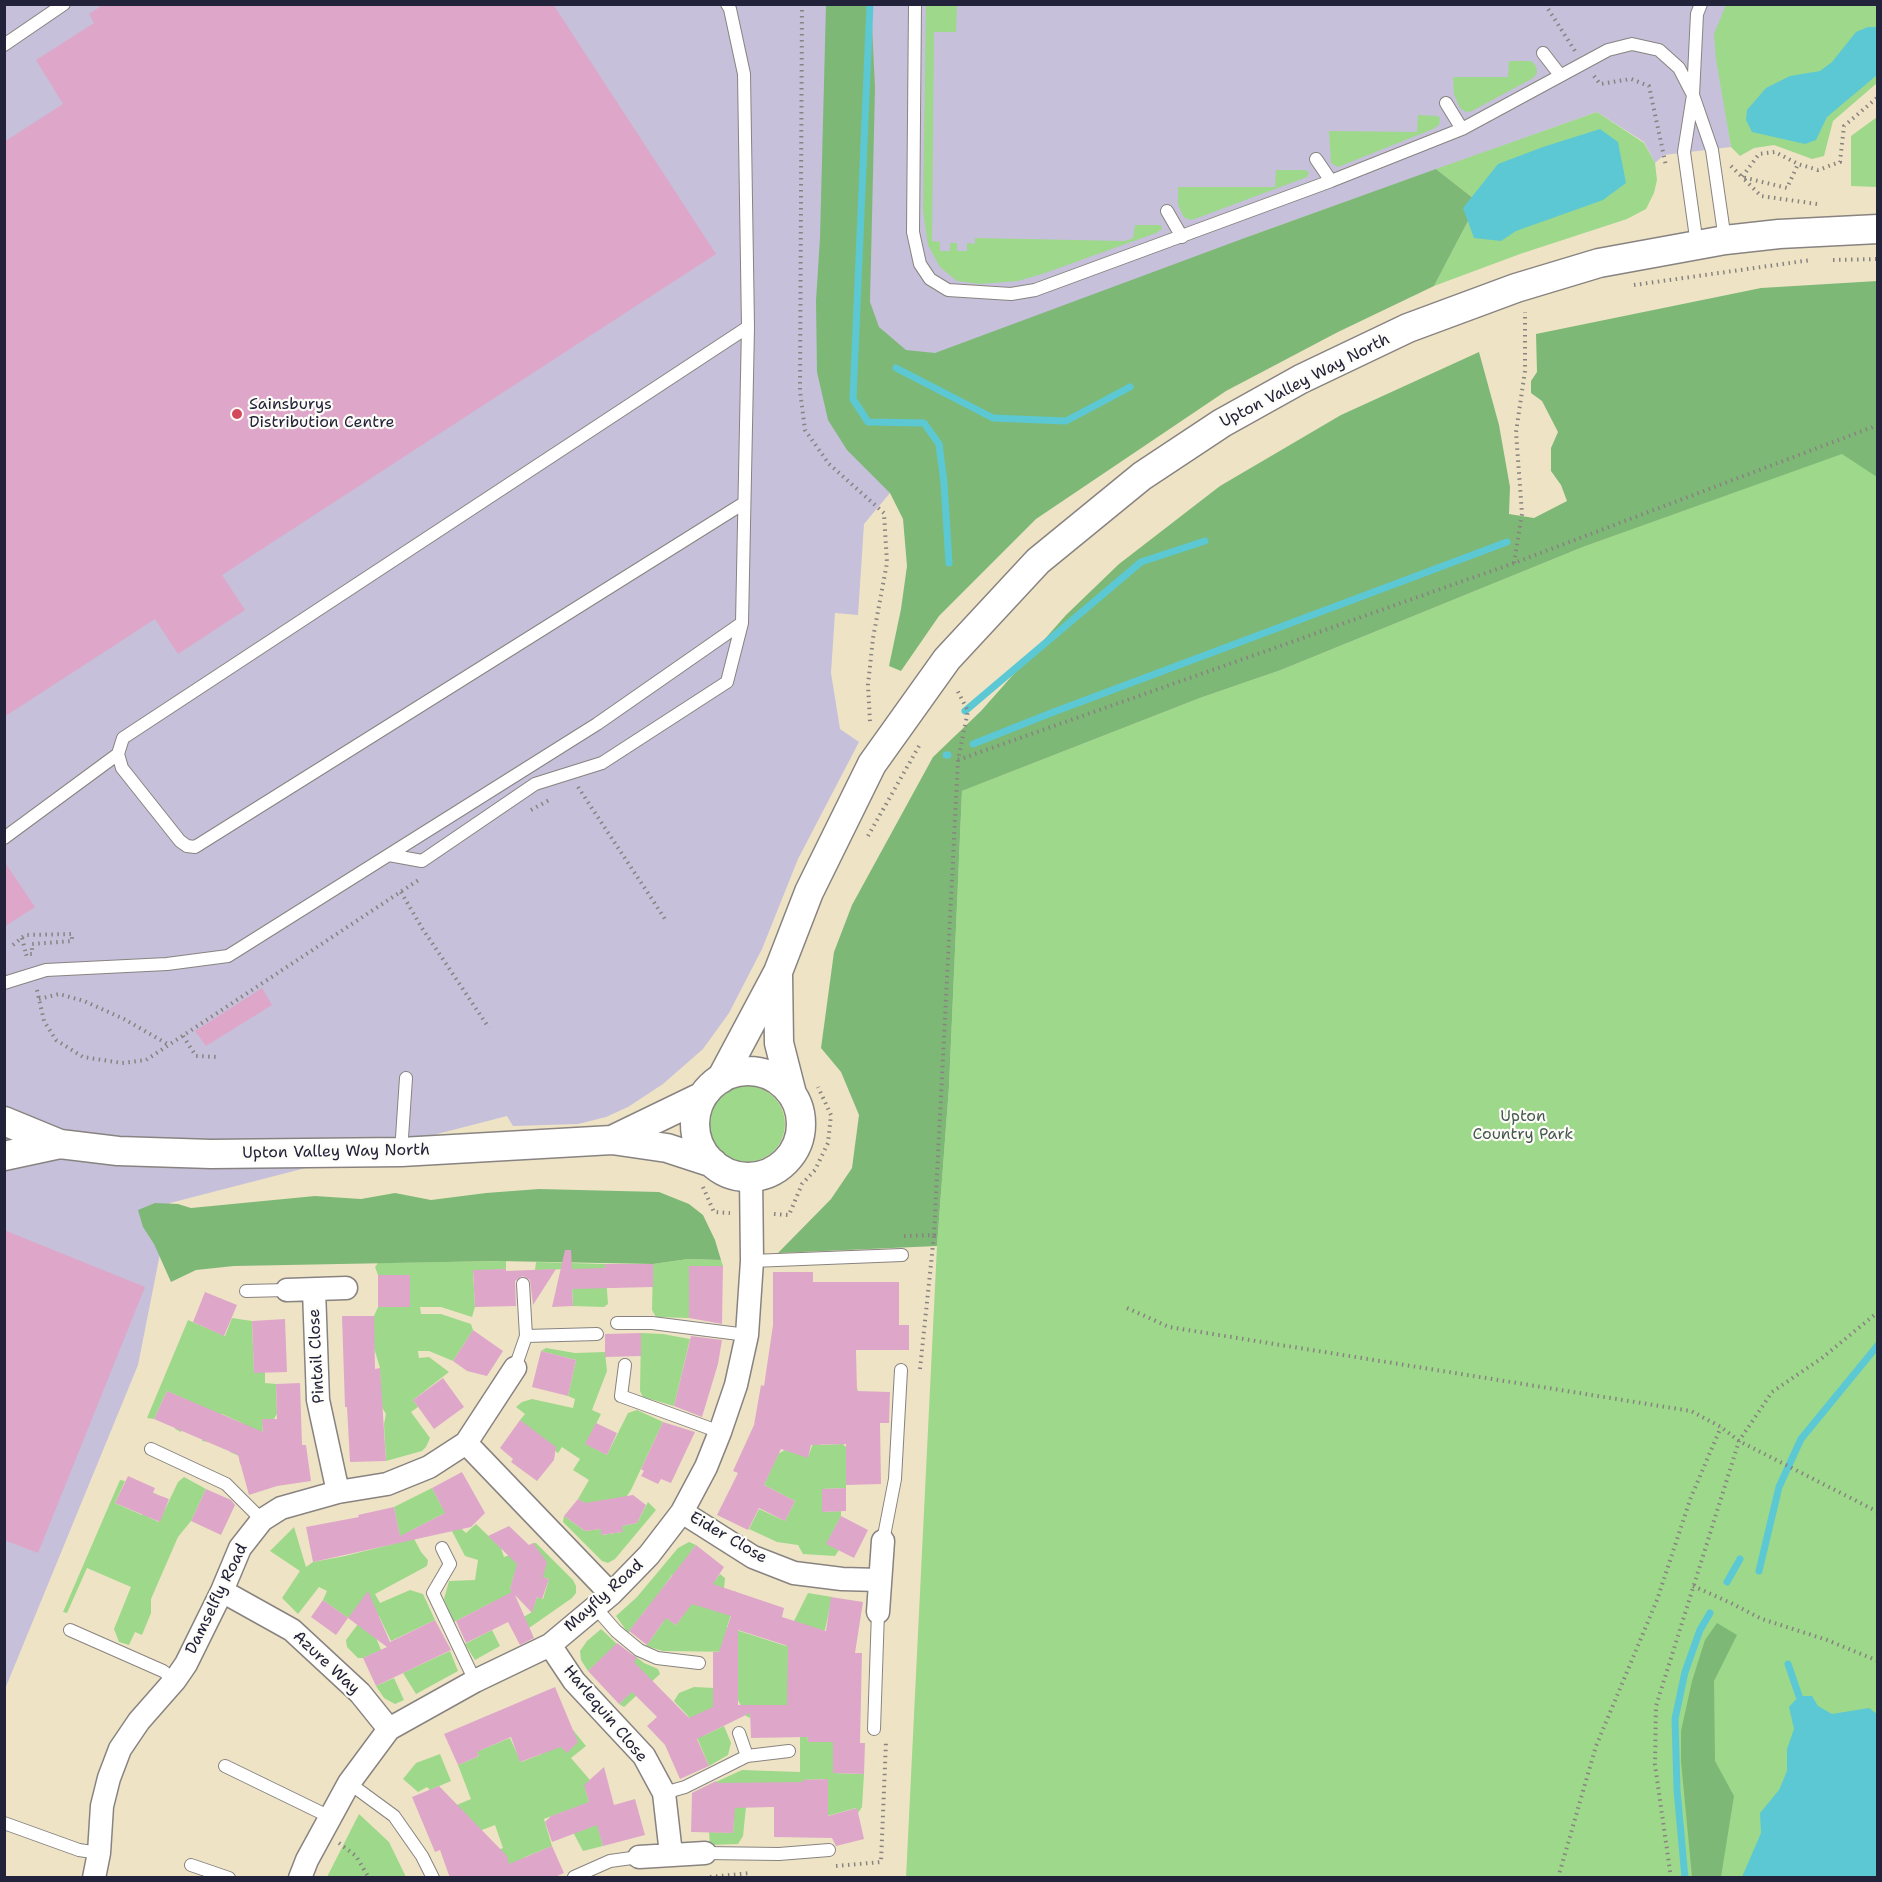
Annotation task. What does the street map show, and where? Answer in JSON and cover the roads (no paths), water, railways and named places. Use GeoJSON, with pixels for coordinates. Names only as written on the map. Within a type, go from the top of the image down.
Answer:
{"type":"FeatureCollection","features":[{"type":"Feature","properties":{"kind":"street","name":"Upton Valley Way North"},"geometry":{"type":"LineString","coordinates":[[612,1140],[712,1087],[778,972],[809,892],[872,764],[946,659],[1038,561],[1142,476],[1222,423],[1301,379],[1408,328],[1516,288],[1599,263],[1697,244],[1779,234],[1878,229]]}},
{"type":"Feature","properties":{"kind":"street","name":"Upton Valley Way North"},"geometry":{"type":"LineString","coordinates":[[778,972],[779,1042],[805,1089]]}},
{"type":"Feature","properties":{"kind":"street"},"geometry":{"type":"LineString","coordinates":[[745,1071],[763,1073],[805,1089],[799,1110],[801,1127],[797,1143],[789,1158],[766,1174],[751,1176],[740,1176],[727,1172],[707,1174],[695,1125],[696,1112],[712,1087],[729,1074],[745,1071]]}},
{"type":"Feature","properties":{"kind":"street","name":"Upton Valley Way North"},"geometry":{"type":"LineString","coordinates":[[4,1120],[60,1144],[118,1151],[212,1154],[402,1152],[612,1140],[667,1148],[707,1174]]}},
{"type":"Feature","properties":{"kind":"street","name":"Upton Valley Way North"},"geometry":{"type":"LineString","coordinates":[[4,1156],[60,1144]]}},
{"type":"Feature","properties":{"kind":"street","name":"Mayfly Road"},"geometry":{"type":"LineString","coordinates":[[300,1878],[307,1860],[349,1783],[389,1729],[475,1681],[550,1645],[603,1600],[649,1555],[682,1512],[706,1467],[720,1432],[736,1385],[747,1335],[752,1261],[751,1176]]}},
{"type":"Feature","properties":{"kind":"street","name":"Pintail Close"},"geometry":{"type":"LineString","coordinates":[[287,1290],[346,1288]]}},
{"type":"Feature","properties":{"kind":"street","name":"Pintail Close"},"geometry":{"type":"LineString","coordinates":[[314,1290],[318,1400],[338,1492]]}},
{"type":"Feature","properties":{"kind":"street","name":"Damselfly Road"},"geometry":{"type":"LineString","coordinates":[[94,1878],[99,1853],[102,1806],[120,1749],[139,1721],[186,1664],[222,1591],[240,1548],[262,1520],[281,1508],[338,1492],[387,1484],[429,1467],[465,1443],[515,1368]]}},
{"type":"Feature","properties":{"kind":"street"},"geometry":{"type":"LineString","coordinates":[[465,1443],[603,1600]]}},
{"type":"Feature","properties":{"kind":"street","name":"Eider Close"},"geometry":{"type":"LineString","coordinates":[[682,1512],[753,1557],[794,1573],[842,1579],[879,1580]]}},
{"type":"Feature","properties":{"kind":"street"},"geometry":{"type":"LineString","coordinates":[[878,1612],[883,1540]]}},
{"type":"Feature","properties":{"kind":"street","name":"Azure Way"},"geometry":{"type":"LineString","coordinates":[[222,1591],[292,1630],[360,1694],[389,1729]]}},
{"type":"Feature","properties":{"kind":"street","name":"Harlequin Close"},"geometry":{"type":"LineString","coordinates":[[550,1645],[573,1681],[644,1756],[664,1793],[671,1854]]}},
{"type":"Feature","properties":{"kind":"street"},"geometry":{"type":"LineString","coordinates":[[639,1857],[705,1853]]}},
{"type":"Feature","properties":{"kind":"lane"},"geometry":{"type":"LineString","coordinates":[[4,45],[64,4]]}},
{"type":"Feature","properties":{"kind":"lane"},"geometry":{"type":"LineString","coordinates":[[389,855],[422,861],[535,784],[602,763],[727,682],[742,623],[748,327],[744,74],[727,4]]}},
{"type":"Feature","properties":{"kind":"lane"},"geometry":{"type":"LineString","coordinates":[[915,4],[913,232],[920,264],[930,279],[948,290],[1011,294],[1035,290],[1331,181],[1462,129],[1608,50],[1632,44],[1659,50],[1679,68],[1693,95],[1716,167],[1725,240]]}},
{"type":"Feature","properties":{"kind":"lane"},"geometry":{"type":"LineString","coordinates":[[1697,244],[1685,172],[1684,152],[1693,95],[1697,14],[1701,4]]}},
{"type":"Feature","properties":{"kind":"lane"},"geometry":{"type":"LineString","coordinates":[[1543,53],[1560,75]]}},
{"type":"Feature","properties":{"kind":"lane"},"geometry":{"type":"LineString","coordinates":[[1446,103],[1462,129]]}},
{"type":"Feature","properties":{"kind":"lane"},"geometry":{"type":"LineString","coordinates":[[1316,159],[1331,181]]}},
{"type":"Feature","properties":{"kind":"lane"},"geometry":{"type":"LineString","coordinates":[[1167,211],[1182,237]]}},
{"type":"Feature","properties":{"kind":"lane"},"geometry":{"type":"LineString","coordinates":[[744,503],[195,847],[187,846],[180,841],[122,768],[118,754],[123,738],[748,327]]}},
{"type":"Feature","properties":{"kind":"lane"},"geometry":{"type":"LineString","coordinates":[[4,983],[46,970],[167,964],[228,956],[597,724],[742,623]]}},
{"type":"Feature","properties":{"kind":"lane"},"geometry":{"type":"LineString","coordinates":[[4,838],[118,754]]}},
{"type":"Feature","properties":{"kind":"lane"},"geometry":{"type":"LineString","coordinates":[[402,1152],[406,1078]]}},
{"type":"Feature","properties":{"kind":"lane"},"geometry":{"type":"LineString","coordinates":[[752,1261],[902,1255]]}},
{"type":"Feature","properties":{"kind":"lane"},"geometry":{"type":"LineString","coordinates":[[523,1284],[526,1336],[597,1334]]}},
{"type":"Feature","properties":{"kind":"lane"},"geometry":{"type":"LineString","coordinates":[[246,1291],[287,1290]]}},
{"type":"Feature","properties":{"kind":"lane"},"geometry":{"type":"LineString","coordinates":[[617,1323],[652,1323],[747,1335]]}},
{"type":"Feature","properties":{"kind":"lane","name":"Damselfly Road"},"geometry":{"type":"LineString","coordinates":[[515,1368],[526,1336]]}},
{"type":"Feature","properties":{"kind":"lane"},"geometry":{"type":"LineString","coordinates":[[625,1365],[621,1396],[720,1432]]}},
{"type":"Feature","properties":{"kind":"lane"},"geometry":{"type":"LineString","coordinates":[[883,1540],[895,1479],[901,1370]]}},
{"type":"Feature","properties":{"kind":"lane"},"geometry":{"type":"LineString","coordinates":[[151,1449],[226,1484],[262,1520]]}},
{"type":"Feature","properties":{"kind":"lane"},"geometry":{"type":"LineString","coordinates":[[442,1548],[450,1564],[432,1593],[475,1681]]}},
{"type":"Feature","properties":{"kind":"lane"},"geometry":{"type":"LineString","coordinates":[[603,1600],[616,1631],[639,1650],[657,1658],[699,1663]]}},
{"type":"Feature","properties":{"kind":"lane"},"geometry":{"type":"LineString","coordinates":[[874,1729],[878,1612]]}},
{"type":"Feature","properties":{"kind":"lane"},"geometry":{"type":"LineString","coordinates":[[70,1630],[163,1671],[174,1680]]}},
{"type":"Feature","properties":{"kind":"lane"},"geometry":{"type":"LineString","coordinates":[[739,1732],[747,1756]]}},
{"type":"Feature","properties":{"kind":"lane"},"geometry":{"type":"LineString","coordinates":[[664,1793],[685,1787],[747,1756],[789,1751]]}},
{"type":"Feature","properties":{"kind":"lane"},"geometry":{"type":"LineString","coordinates":[[225,1766],[330,1817]]}},
{"type":"Feature","properties":{"kind":"lane"},"geometry":{"type":"LineString","coordinates":[[349,1783],[394,1816],[422,1856],[433,1878]]}},
{"type":"Feature","properties":{"kind":"lane"},"geometry":{"type":"LineString","coordinates":[[4,1823],[79,1850],[99,1853]]}},
{"type":"Feature","properties":{"kind":"lane"},"geometry":{"type":"LineString","coordinates":[[705,1853],[779,1854],[829,1850]]}},
{"type":"Feature","properties":{"kind":"lane"},"geometry":{"type":"LineString","coordinates":[[573,1878],[610,1861],[639,1857]]}},
{"type":"Feature","properties":{"kind":"lane"},"geometry":{"type":"LineString","coordinates":[[191,1865],[229,1878]]}},
{"type":"Feature","properties":{"kind":"water"},"geometry":{"type":"Polygon","coordinates":[[[1868,27],[1877,27],[1877,75],[1827,117],[1816,140],[1805,144],[1752,132],[1746,120],[1747,110],[1766,88],[1790,76],[1820,71],[1832,62],[1856,32],[1868,27]]]}},
{"type":"Feature","properties":{"kind":"water"},"geometry":{"type":"Polygon","coordinates":[[[1600,129],[1618,142],[1626,183],[1603,200],[1516,231],[1501,241],[1474,238],[1463,208],[1498,164],[1600,129]]]}},
{"type":"Feature","properties":{"kind":"water"},"geometry":{"type":"Polygon","coordinates":[[[1799,1696],[1812,1696],[1818,1706],[1832,1714],[1869,1708],[1877,1714],[1877,1877],[1742,1877],[1761,1833],[1760,1813],[1779,1790],[1787,1771],[1787,1749],[1794,1729],[1789,1707],[1799,1696]]]}},
{"type":"Feature","properties":{"kind":"waterway"},"geometry":{"type":"LineString","coordinates":[[870,4],[853,399],[868,422],[924,423],[939,444],[949,563]]}},
{"type":"Feature","properties":{"kind":"waterway"},"geometry":{"type":"LineString","coordinates":[[896,368],[993,418],[1066,421],[1130,387]]}},
{"type":"Feature","properties":{"kind":"waterway"},"geometry":{"type":"LineString","coordinates":[[965,711],[1141,562],[1205,541]]}},
{"type":"Feature","properties":{"kind":"waterway"},"geometry":{"type":"LineString","coordinates":[[973,744],[1507,542]]}},
{"type":"Feature","properties":{"kind":"waterway"},"geometry":{"type":"LineString","coordinates":[[1759,1571],[1779,1487],[1801,1439],[1878,1345]]}},
{"type":"Feature","properties":{"kind":"waterway"},"geometry":{"type":"LineString","coordinates":[[1727,1582],[1740,1559]]}},
{"type":"Feature","properties":{"kind":"waterway"},"geometry":{"type":"LineString","coordinates":[[1685,1878],[1677,1790],[1675,1719],[1685,1672],[1700,1630],[1710,1613]]}},
{"type":"Feature","properties":{"kind":"waterway"},"geometry":{"type":"LineString","coordinates":[[1788,1664],[1799,1696]]}},
{"type":"Feature","properties":{"kind":"place","name":"Sainsburys Distribution Centre"},"geometry":{"type":"Point","coordinates":[237,414]}},
{"type":"Feature","properties":{"kind":"park label","name":"Upton Country Park"},"geometry":{"type":"Point","coordinates":[1523,1126]}}]}
